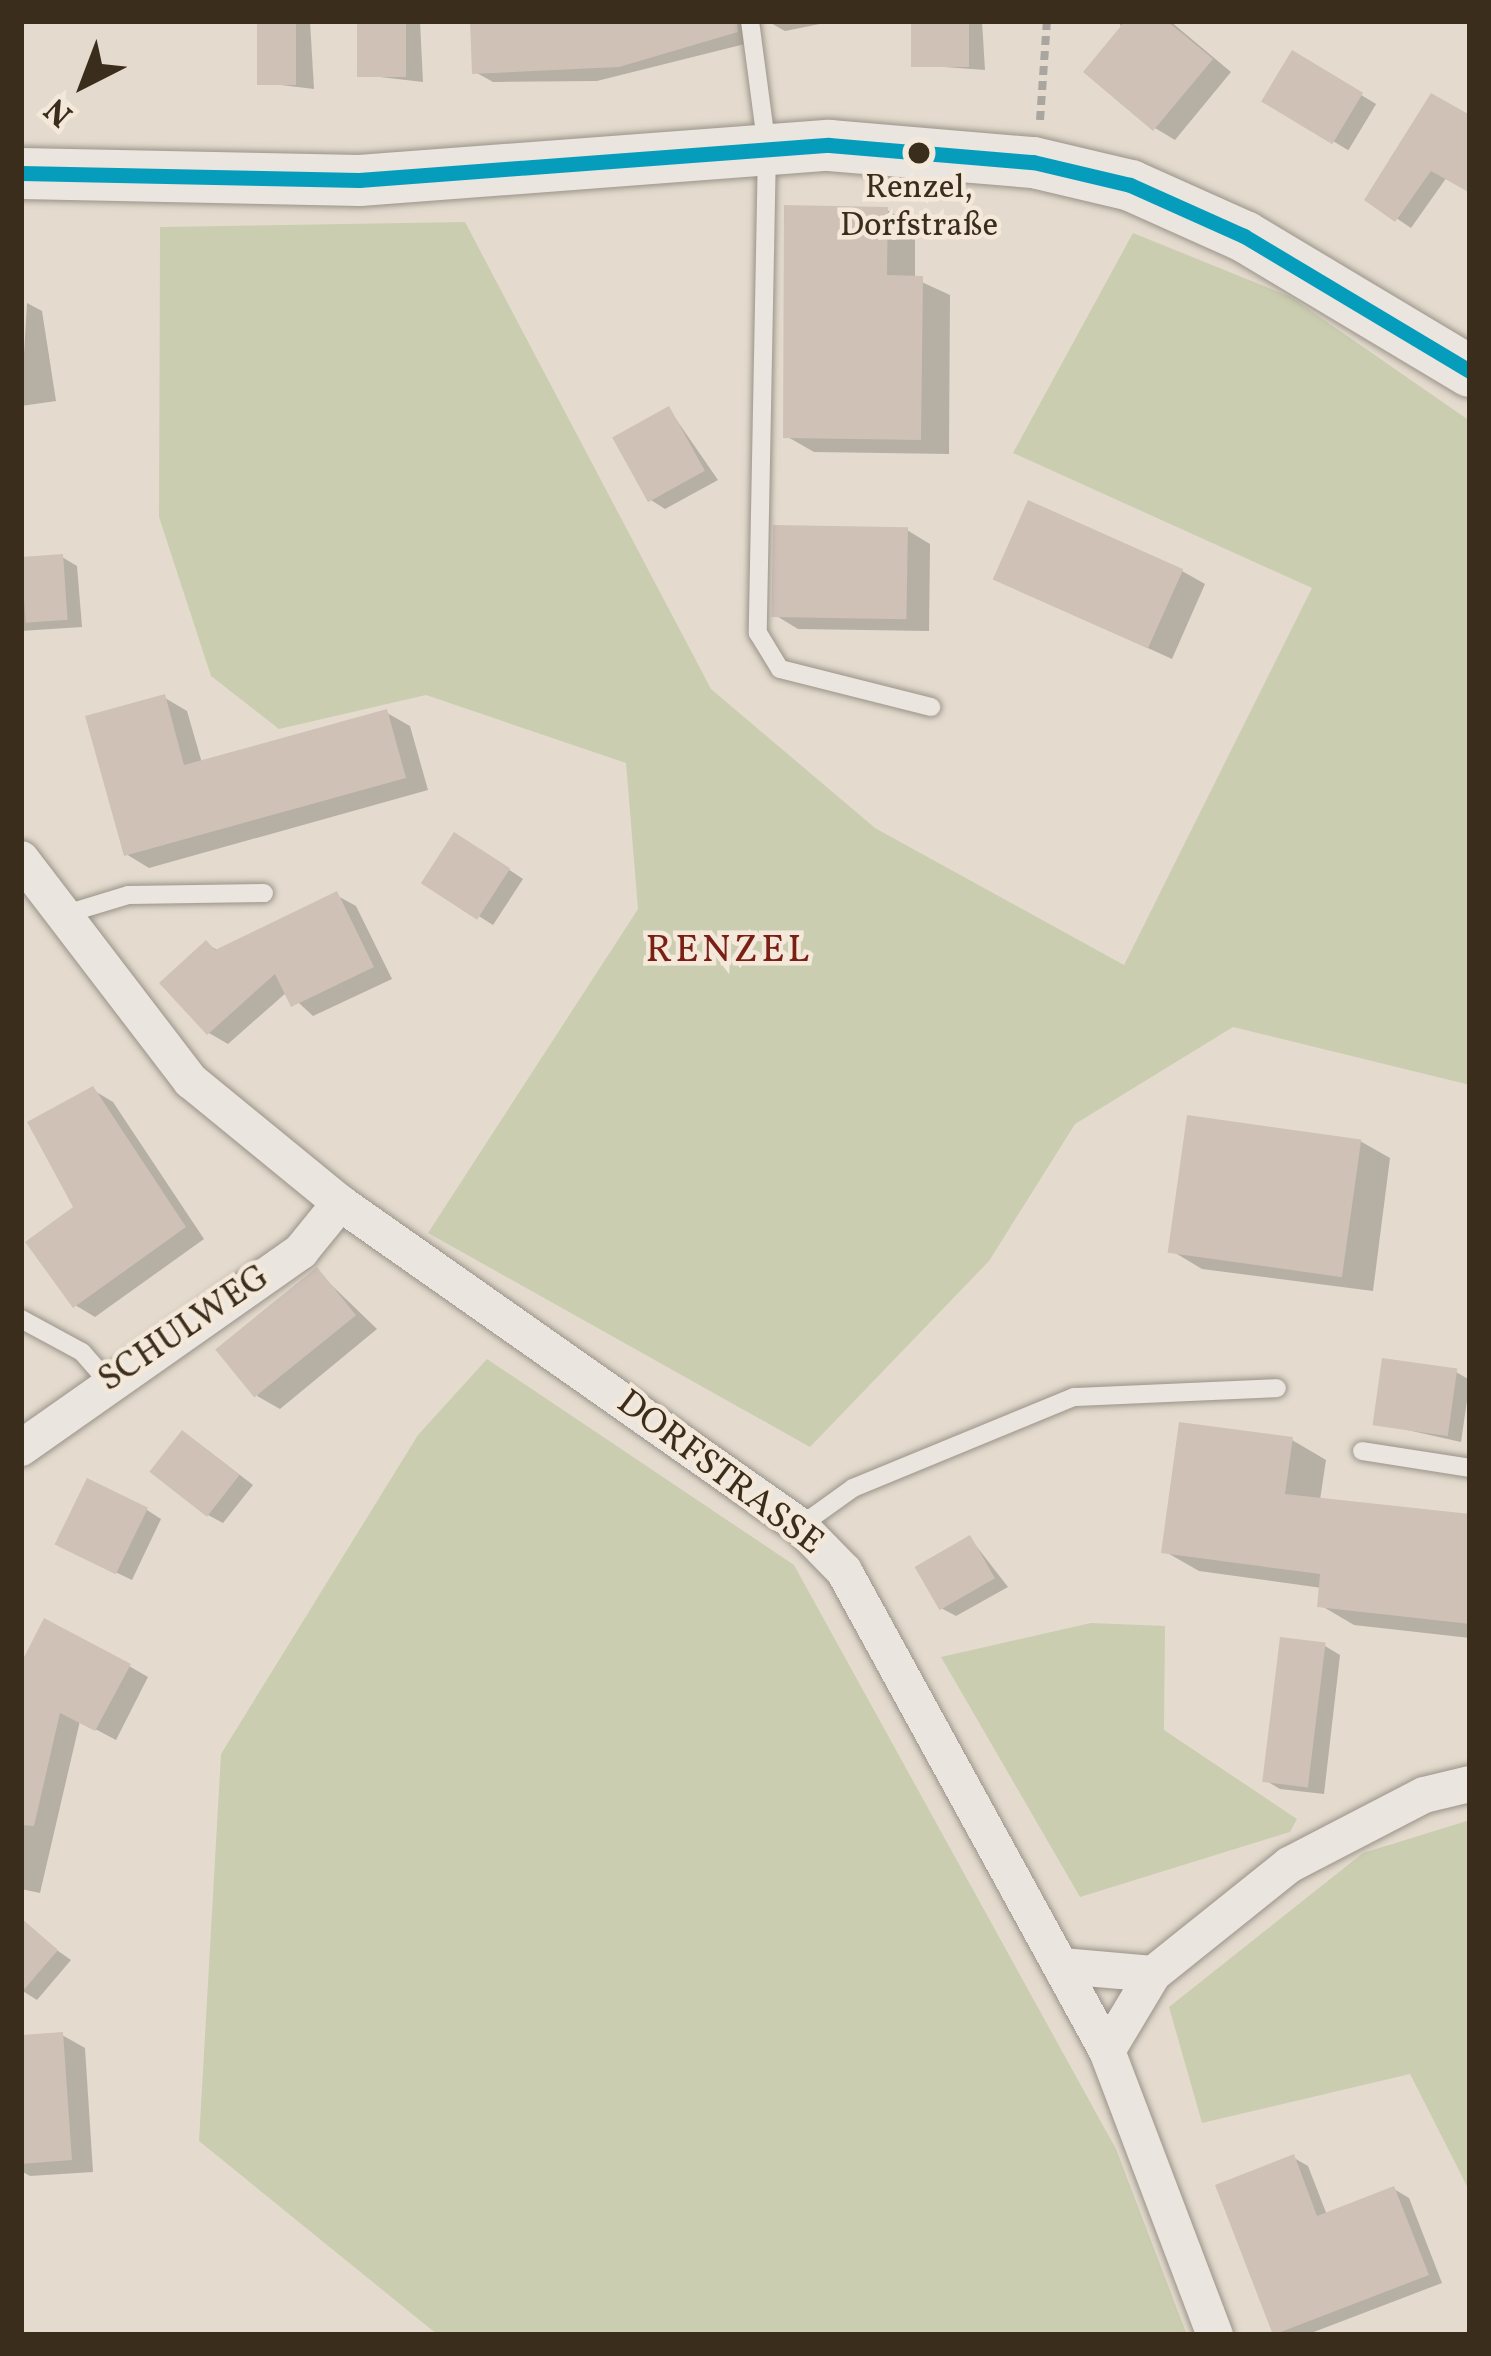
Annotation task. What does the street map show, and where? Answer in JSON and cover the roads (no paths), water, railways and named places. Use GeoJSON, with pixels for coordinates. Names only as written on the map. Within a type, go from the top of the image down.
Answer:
{"type":"FeatureCollection","features":[{"type":"Feature","properties":{"kind":"main road"},"geometry":{"type":"LineString","coordinates":[[21,173],[359,180],[767,148],[1033,163],[1130,185],[1244,236],[1470,371]]}},
{"type":"Feature","properties":{"kind":"street","name":"DORFSTRASSE"},"geometry":{"type":"LineString","coordinates":[[21,859],[59,916],[191,1081],[340,1203],[800,1526],[873,1611],[1107,2051],[1215,2335]]}},
{"type":"Feature","properties":{"kind":"street","name":"SCHULWEG"},"geometry":{"type":"LineString","coordinates":[[21,1448],[107,1381],[301,1251],[340,1203]]}},
{"type":"Feature","properties":{"kind":"street"},"geometry":{"type":"LineString","coordinates":[[1107,2051],[1153,1974],[1289,1864],[1424,1795],[1470,1784]]}},
{"type":"Feature","properties":{"kind":"street"},"geometry":{"type":"LineString","coordinates":[[1062,1966],[1153,1974]]}},
{"type":"Feature","properties":{"kind":"lane"},"geometry":{"type":"LineString","coordinates":[[750,21],[767,148],[758,633],[780,669],[931,706]]}},
{"type":"Feature","properties":{"kind":"lane"},"geometry":{"type":"LineString","coordinates":[[59,916],[128,895],[264,892]]}},
{"type":"Feature","properties":{"kind":"lane"},"geometry":{"type":"LineString","coordinates":[[21,1319],[82,1352],[107,1381]]}},
{"type":"Feature","properties":{"kind":"lane"},"geometry":{"type":"LineString","coordinates":[[800,1526],[853,1488],[1074,1397],[1277,1388]]}},
{"type":"Feature","properties":{"kind":"lane"},"geometry":{"type":"LineString","coordinates":[[1362,1451],[1470,1468]]}},
{"type":"Feature","properties":{"kind":"place","name":"Renzel, Dorfstraße"},"geometry":{"type":"Point","coordinates":[919,153]}},
{"type":"Feature","properties":{"kind":"district","name":"RENZEL"},"geometry":{"type":"Point","coordinates":[729,951]}}]}
